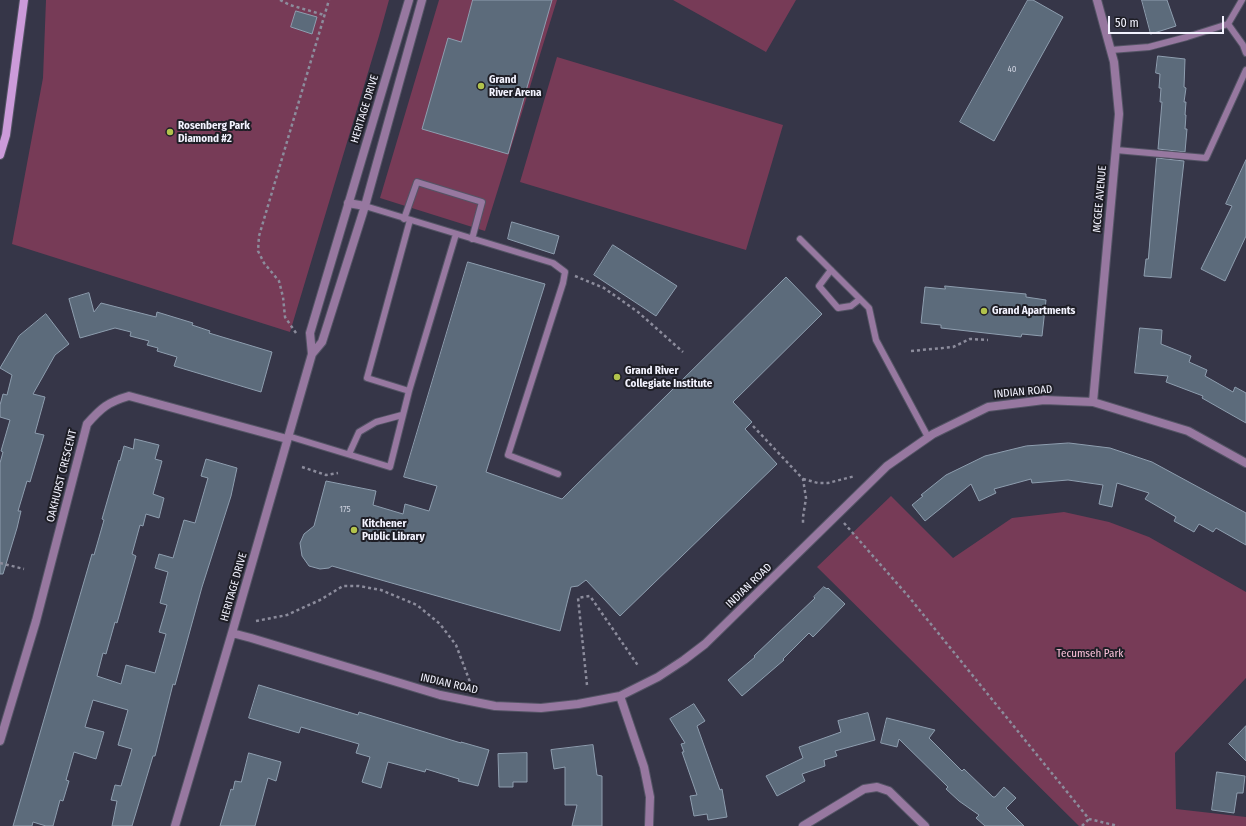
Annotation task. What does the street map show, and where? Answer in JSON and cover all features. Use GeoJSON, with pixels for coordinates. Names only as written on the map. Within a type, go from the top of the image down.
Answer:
{"type":"FeatureCollection","features":[{"type":"Feature","properties":{"kind":"main road"},"geometry":{"type":"LineString","coordinates":[[0,155],[6,135],[24,0]]}},
{"type":"Feature","properties":{"kind":"street","name":"HERITAGE DRIVE"},"geometry":{"type":"LineString","coordinates":[[175,826],[312,354],[310,333],[409,0]]}},
{"type":"Feature","properties":{"kind":"street","name":"HERITAGE DRIVE"},"geometry":{"type":"LineString","coordinates":[[312,354],[322,342],[364,206],[422,0]]}},
{"type":"Feature","properties":{"kind":"street","name":"MCGEE AVENUE"},"geometry":{"type":"LineString","coordinates":[[1093,402],[1119,114],[1114,62],[1097,0]]}},
{"type":"Feature","properties":{"kind":"street"},"geometry":{"type":"LineString","coordinates":[[403,21],[415,23]]}},
{"type":"Feature","properties":{"kind":"street"},"geometry":{"type":"LineString","coordinates":[[348,203],[364,206]]}},
{"type":"Feature","properties":{"kind":"street","name":"OAKHURST CRESCENT"},"geometry":{"type":"LineString","coordinates":[[0,741],[36,621],[87,424],[97,412],[113,401],[129,396],[288,437]]}},
{"type":"Feature","properties":{"kind":"street","name":"INDIAN ROAD"},"geometry":{"type":"LineString","coordinates":[[232,633],[440,695],[495,706],[541,708],[583,703],[620,696],[658,677],[684,660],[705,644],[887,466],[928,437],[988,407],[1044,400],[1093,402],[1188,431],[1246,463]]}},
{"type":"Feature","properties":{"kind":"street"},"geometry":{"type":"LineString","coordinates":[[620,696],[644,767],[650,797],[649,826]]}},
{"type":"Feature","properties":{"kind":"street"},"geometry":{"type":"LineString","coordinates":[[803,826],[864,789],[877,787],[889,791],[925,826]]}},
{"type":"Feature","properties":{"kind":"lane"},"geometry":{"type":"LineString","coordinates":[[1111,50],[1149,47],[1228,24],[1242,0]]}},
{"type":"Feature","properties":{"kind":"lane"},"geometry":{"type":"LineString","coordinates":[[1228,24],[1243,45],[1246,53]]}},
{"type":"Feature","properties":{"kind":"lane"},"geometry":{"type":"LineString","coordinates":[[1116,150],[1206,158],[1246,70]]}},
{"type":"Feature","properties":{"kind":"lane"},"geometry":{"type":"LineString","coordinates":[[409,391],[367,378],[417,182],[482,202],[472,239]]}},
{"type":"Feature","properties":{"kind":"lane"},"geometry":{"type":"LineString","coordinates":[[364,206],[553,263],[565,272],[564,283],[508,455],[558,474]]}},
{"type":"Feature","properties":{"kind":"lane"},"geometry":{"type":"LineString","coordinates":[[288,437],[390,467],[402,415],[456,234]]}},
{"type":"Feature","properties":{"kind":"lane"},"geometry":{"type":"LineString","coordinates":[[800,239],[869,308],[876,340],[928,437]]}},
{"type":"Feature","properties":{"kind":"lane"},"geometry":{"type":"LineString","coordinates":[[831,270],[819,286],[838,308],[851,306],[860,299]]}},
{"type":"Feature","properties":{"kind":"lane"},"geometry":{"type":"LineString","coordinates":[[349,454],[358,432],[376,422],[402,415]]}},
{"type":"Feature","properties":{"kind":"path"},"geometry":{"type":"LineString","coordinates":[[280,0],[290,5],[324,15]]}},
{"type":"Feature","properties":{"kind":"path"},"geometry":{"type":"LineString","coordinates":[[296,333],[285,317],[283,297],[279,281],[264,264],[258,251],[259,236],[329,0]]}},
{"type":"Feature","properties":{"kind":"path"},"geometry":{"type":"LineString","coordinates":[[565,272],[604,288],[638,312],[683,352]]}},
{"type":"Feature","properties":{"kind":"path"},"geometry":{"type":"LineString","coordinates":[[911,351],[953,346],[970,339],[988,340]]}},
{"type":"Feature","properties":{"kind":"path"},"geometry":{"type":"LineString","coordinates":[[753,426],[803,480],[806,498],[803,525]]}},
{"type":"Feature","properties":{"kind":"path"},"geometry":{"type":"LineString","coordinates":[[302,467],[326,475],[338,473]]}},
{"type":"Feature","properties":{"kind":"path"},"geometry":{"type":"LineString","coordinates":[[803,480],[828,483],[855,476]]}},
{"type":"Feature","properties":{"kind":"path"},"geometry":{"type":"LineString","coordinates":[[837,516],[909,597],[1089,819],[1118,826]]}},
{"type":"Feature","properties":{"kind":"path"},"geometry":{"type":"LineString","coordinates":[[0,563],[24,569]]}},
{"type":"Feature","properties":{"kind":"path"},"geometry":{"type":"LineString","coordinates":[[256,621],[287,615],[320,600],[343,586],[359,586],[380,590],[417,605],[440,624],[456,645],[470,682]]}},
{"type":"Feature","properties":{"kind":"path"},"geometry":{"type":"LineString","coordinates":[[587,685],[578,598],[590,596],[639,667]]}},
{"type":"Feature","properties":{"kind":"path"},"geometry":{"type":"LineString","coordinates":[[1082,826],[1089,819]]}},
{"type":"Feature","properties":{"kind":"green space"},"geometry":{"type":"Polygon","coordinates":[[[46,0],[389,0],[290,332],[12,244],[43,78],[46,0]]]}},
{"type":"Feature","properties":{"kind":"green space"},"geometry":{"type":"Polygon","coordinates":[[[439,0],[557,0],[485,231],[380,198],[439,0]]]}},
{"type":"Feature","properties":{"kind":"green space"},"geometry":{"type":"Polygon","coordinates":[[[673,0],[796,0],[766,52],[673,0]]]}},
{"type":"Feature","properties":{"kind":"green space"},"geometry":{"type":"Polygon","coordinates":[[[557,57],[783,125],[746,250],[520,182],[557,57]]]}},
{"type":"Feature","properties":{"kind":"green space","name":"Tecumseh Park"},"geometry":{"type":"Polygon","coordinates":[[[891,496],[953,558],[1012,518],[1064,512],[1109,522],[1149,537],[1246,592],[1246,678],[1175,753],[1176,809],[1246,817],[1246,826],[1079,826],[817,567],[891,496]]]}},
{"type":"Feature","properties":{"kind":"building","name":"Grand River Arena"},"geometry":{"type":"Polygon","coordinates":[[[473,0],[552,0],[508,154],[422,129],[448,38],[461,42],[473,0]]]}},
{"type":"Feature","properties":{"kind":"building"},"geometry":{"type":"Polygon","coordinates":[[[1028,0],[1033,0],[1063,17],[994,141],[960,122],[1028,0]]]}},
{"type":"Feature","properties":{"kind":"building"},"geometry":{"type":"Polygon","coordinates":[[[1142,0],[1167,0],[1176,26],[1151,34],[1142,0]]]}},
{"type":"Feature","properties":{"kind":"building"},"geometry":{"type":"Polygon","coordinates":[[[296,11],[317,17],[312,34],[291,27],[296,11]]]}},
{"type":"Feature","properties":{"kind":"building"},"geometry":{"type":"Polygon","coordinates":[[[1158,56],[1185,59],[1184,87],[1186,88],[1184,102],[1186,102],[1185,129],[1187,129],[1185,152],[1158,149],[1162,102],[1160,102],[1161,88],[1159,88],[1160,74],[1156,73],[1158,56]]]}},
{"type":"Feature","properties":{"kind":"building"},"geometry":{"type":"Polygon","coordinates":[[[1157,158],[1184,161],[1171,278],[1144,276],[1146,259],[1148,259],[1157,158]]]}},
{"type":"Feature","properties":{"kind":"building"},"geometry":{"type":"Polygon","coordinates":[[[1246,160],[1246,236],[1225,281],[1201,269],[1232,206],[1226,204],[1246,160]]]}},
{"type":"Feature","properties":{"kind":"building"},"geometry":{"type":"Polygon","coordinates":[[[512,222],[559,236],[554,254],[508,239],[512,222]]]}},
{"type":"Feature","properties":{"kind":"building"},"geometry":{"type":"Polygon","coordinates":[[[613,245],[677,286],[656,316],[594,275],[613,245]]]}},
{"type":"Feature","properties":{"kind":"building"},"geometry":{"type":"Polygon","coordinates":[[[468,262],[545,284],[486,472],[562,499],[786,277],[822,314],[733,402],[752,422],[745,429],[777,464],[620,616],[586,580],[578,586],[571,587],[560,631],[332,566],[329,568],[320,569],[309,566],[302,556],[300,543],[304,534],[314,526],[326,481],[376,491],[373,505],[403,514],[405,504],[429,511],[437,486],[404,477],[468,262]]]}},
{"type":"Feature","properties":{"kind":"building","name":"Grand Apartments"},"geometry":{"type":"Polygon","coordinates":[[[945,286],[1026,294],[1026,297],[1046,300],[1042,336],[1022,334],[1021,337],[941,328],[941,325],[921,323],[925,287],[945,289],[945,286]]]}},
{"type":"Feature","properties":{"kind":"building"},"geometry":{"type":"Polygon","coordinates":[[[89,293],[94,312],[101,303],[156,317],[157,312],[193,323],[192,325],[210,331],[209,333],[272,352],[261,392],[174,366],[177,357],[157,351],[158,348],[147,345],[149,341],[130,336],[131,332],[115,328],[80,338],[69,299],[89,293]]]}},
{"type":"Feature","properties":{"kind":"building"},"geometry":{"type":"Polygon","coordinates":[[[46,314],[69,344],[55,355],[33,394],[45,397],[35,433],[44,435],[30,482],[27,481],[18,511],[21,511],[3,574],[0,574],[0,463],[3,452],[1,451],[10,420],[0,417],[0,405],[3,394],[7,395],[12,375],[0,368],[19,336],[46,314]]]}},
{"type":"Feature","properties":{"kind":"building"},"geometry":{"type":"Polygon","coordinates":[[[1140,328],[1162,330],[1161,344],[1191,356],[1189,362],[1207,370],[1205,376],[1233,392],[1235,387],[1246,393],[1246,423],[1202,398],[1203,396],[1166,382],[1168,376],[1135,373],[1140,328]]]}},
{"type":"Feature","properties":{"kind":"building"},"geometry":{"type":"Polygon","coordinates":[[[135,439],[159,445],[155,459],[162,461],[153,494],[164,498],[159,518],[146,514],[143,526],[140,525],[132,554],[136,556],[117,623],[115,622],[106,654],[103,653],[97,676],[121,684],[126,665],[155,673],[166,634],[159,632],[167,605],[160,603],[168,572],[155,568],[159,554],[173,558],[184,520],[195,523],[208,478],[201,476],[206,459],[237,468],[231,496],[202,587],[175,685],[173,684],[155,756],[153,756],[132,826],[112,826],[117,801],[111,800],[115,785],[121,786],[132,749],[118,745],[128,710],[93,700],[85,727],[104,732],[96,759],[74,752],[66,780],[69,781],[63,801],[60,800],[53,826],[46,826],[33,822],[32,826],[13,826],[92,554],[94,555],[104,520],[102,519],[119,460],[120,461],[124,446],[133,449],[135,439]]]}},
{"type":"Feature","properties":{"kind":"building"},"geometry":{"type":"Polygon","coordinates":[[[1069,443],[1110,448],[1152,462],[1246,513],[1246,545],[1216,528],[1213,532],[1199,524],[1194,532],[1174,521],[1176,517],[1145,499],[1149,493],[1117,483],[1112,507],[1099,504],[1103,485],[1068,480],[1032,483],[1031,479],[994,489],[996,493],[979,501],[971,484],[925,521],[912,505],[923,496],[921,495],[946,475],[985,456],[1026,446],[1069,443]]]}},
{"type":"Feature","properties":{"kind":"building"},"geometry":{"type":"Polygon","coordinates":[[[824,587],[827,589],[828,588],[845,604],[813,637],[809,633],[783,659],[784,660],[742,696],[728,680],[755,657],[754,656],[815,598],[814,597],[824,587]]]}},
{"type":"Feature","properties":{"kind":"building"},"geometry":{"type":"Polygon","coordinates":[[[259,685],[358,715],[359,712],[489,750],[478,786],[458,781],[459,779],[426,769],[425,772],[388,762],[381,788],[362,782],[370,757],[356,753],[359,744],[301,727],[299,733],[249,718],[259,685]]]}},
{"type":"Feature","properties":{"kind":"building"},"geometry":{"type":"Polygon","coordinates":[[[694,704],[705,721],[697,726],[720,790],[722,789],[727,817],[708,820],[707,814],[694,816],[690,796],[697,795],[682,752],[684,752],[681,744],[685,743],[670,719],[694,704]]]}},
{"type":"Feature","properties":{"kind":"building"},"geometry":{"type":"Polygon","coordinates":[[[868,713],[875,740],[835,751],[837,756],[824,760],[825,766],[802,774],[805,781],[777,796],[766,776],[803,758],[799,747],[841,732],[838,721],[868,713]]]}},
{"type":"Feature","properties":{"kind":"building"},"geometry":{"type":"Polygon","coordinates":[[[887,718],[935,730],[929,738],[962,771],[964,769],[993,797],[995,797],[1004,787],[1016,798],[1006,808],[1024,826],[985,826],[976,818],[979,815],[959,801],[946,789],[948,787],[899,739],[897,747],[881,743],[887,718]]]}},
{"type":"Feature","properties":{"kind":"building"},"geometry":{"type":"Polygon","coordinates":[[[1246,726],[1246,761],[1229,744],[1246,726]]]}},
{"type":"Feature","properties":{"kind":"building"},"geometry":{"type":"Polygon","coordinates":[[[593,745],[597,775],[602,776],[602,826],[572,826],[577,805],[565,805],[565,767],[554,769],[551,750],[593,745]]]}},
{"type":"Feature","properties":{"kind":"building"},"geometry":{"type":"Polygon","coordinates":[[[249,753],[281,762],[276,781],[268,778],[255,826],[220,826],[231,789],[233,790],[235,781],[241,782],[249,753]]]}},
{"type":"Feature","properties":{"kind":"building"},"geometry":{"type":"Polygon","coordinates":[[[527,753],[527,782],[513,782],[513,787],[499,787],[498,754],[527,753]]]}},
{"type":"Feature","properties":{"kind":"building"},"geometry":{"type":"Polygon","coordinates":[[[1217,772],[1245,776],[1243,793],[1237,793],[1234,813],[1212,810],[1217,772]]]}},
{"type":"Feature","properties":{"kind":"place","name":"Grand River Arena"},"geometry":{"type":"Point","coordinates":[481,86]}},
{"type":"Feature","properties":{"kind":"place","name":"Rosenberg Park Diamond #2"},"geometry":{"type":"Point","coordinates":[170,132]}},
{"type":"Feature","properties":{"kind":"place","name":"Grand Apartments"},"geometry":{"type":"Point","coordinates":[984,311]}},
{"type":"Feature","properties":{"kind":"place","name":"Grand River Collegiate Institute"},"geometry":{"type":"Point","coordinates":[617,377]}},
{"type":"Feature","properties":{"kind":"place","name":"Kitchener Public Library"},"geometry":{"type":"Point","coordinates":[354,530]}}]}
